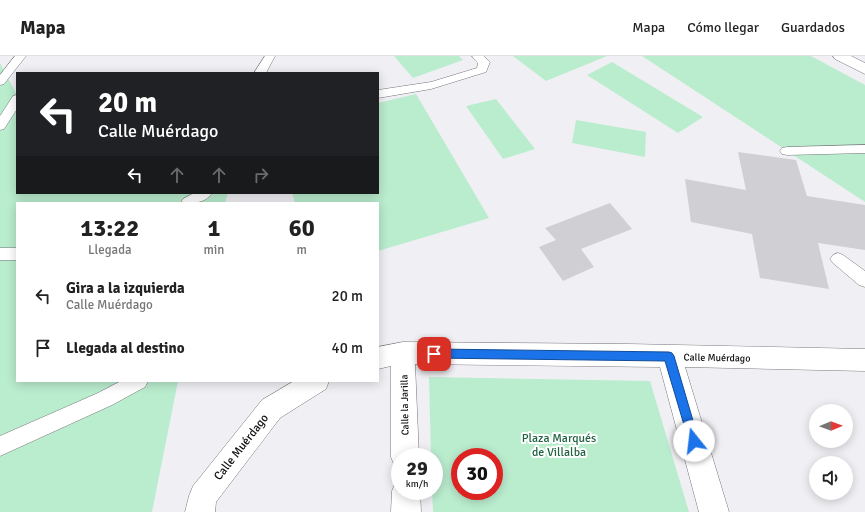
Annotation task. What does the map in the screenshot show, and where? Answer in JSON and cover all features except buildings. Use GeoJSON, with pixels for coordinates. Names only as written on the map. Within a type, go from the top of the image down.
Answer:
{"type":"FeatureCollection","features":[{"type":"Feature","properties":{"kind":"street"},"geometry":{"type":"LineString","coordinates":[[840,56],[865,69]]}},
{"type":"Feature","properties":{"kind":"street","name":"Calle Muérdago"},"geometry":{"type":"LineString","coordinates":[[379,358],[403,354],[669,356],[865,360]]}},
{"type":"Feature","properties":{"kind":"street","name":"Calle la Jarilla"},"geometry":{"type":"LineString","coordinates":[[403,354],[405,448]]}},
{"type":"Feature","properties":{"kind":"street"},"geometry":{"type":"LineString","coordinates":[[669,356],[714,512]]}},
{"type":"Feature","properties":{"kind":"street","name":"Calle Muérdago"},"geometry":{"type":"LineString","coordinates":[[200,512],[203,496],[271,409],[315,382]]}},
{"type":"Feature","properties":{"kind":"street"},"geometry":{"type":"LineString","coordinates":[[406,500],[406,512]]}},
{"type":"Feature","properties":{"kind":"lane"},"geometry":{"type":"LineString","coordinates":[[0,82],[21,56]]}},
{"type":"Feature","properties":{"kind":"lane"},"geometry":{"type":"LineString","coordinates":[[261,72],[270,56]]}},
{"type":"Feature","properties":{"kind":"lane"},"geometry":{"type":"LineString","coordinates":[[379,94],[463,78],[482,70],[484,62],[477,56]]}},
{"type":"Feature","properties":{"kind":"lane"},"geometry":{"type":"LineString","coordinates":[[0,86],[16,97]]}},
{"type":"Feature","properties":{"kind":"lane"},"geometry":{"type":"LineString","coordinates":[[0,126],[16,100]]}},
{"type":"Feature","properties":{"kind":"lane"},"geometry":{"type":"LineString","coordinates":[[787,151],[865,149]]}},
{"type":"Feature","properties":{"kind":"lane"},"geometry":{"type":"LineString","coordinates":[[190,202],[205,194]]}},
{"type":"Feature","properties":{"kind":"lane"},"geometry":{"type":"LineString","coordinates":[[0,254],[16,254]]}},
{"type":"Feature","properties":{"kind":"lane"},"geometry":{"type":"LineString","coordinates":[[838,259],[865,280]]}},
{"type":"Feature","properties":{"kind":"lane"},"geometry":{"type":"LineString","coordinates":[[0,446],[104,399],[136,382]]}},
{"type":"Feature","properties":{"kind":"green space"},"geometry":{"type":"Polygon","coordinates":[[[394,56],[459,56],[463,60],[413,78],[394,56]]]}},
{"type":"Feature","properties":{"kind":"green space"},"geometry":{"type":"Polygon","coordinates":[[[513,56],[607,56],[546,81],[513,56]]]}},
{"type":"Feature","properties":{"kind":"green space"},"geometry":{"type":"Polygon","coordinates":[[[642,56],[811,56],[865,85],[865,202],[642,56]]]}},
{"type":"Feature","properties":{"kind":"green space"},"geometry":{"type":"Polygon","coordinates":[[[612,62],[703,117],[678,133],[587,75],[612,62]]]}},
{"type":"Feature","properties":{"kind":"green space"},"geometry":{"type":"Polygon","coordinates":[[[0,63],[16,93],[16,194],[228,194],[225,202],[16,202],[16,382],[178,382],[152,512],[0,512],[0,63]]]}},
{"type":"Feature","properties":{"kind":"green space"},"geometry":{"type":"Polygon","coordinates":[[[416,94],[489,218],[379,251],[379,202],[295,202],[292,194],[379,194],[379,103],[416,94]]]}},
{"type":"Feature","properties":{"kind":"green space"},"geometry":{"type":"Polygon","coordinates":[[[496,99],[535,149],[503,159],[466,106],[496,99]]]}},
{"type":"Feature","properties":{"kind":"green space"},"geometry":{"type":"Polygon","coordinates":[[[576,120],[646,132],[645,157],[572,143],[576,120]]]}},
{"type":"Feature","properties":{"kind":"green space","name":"Plaza Marqués de Villalba"},"geometry":{"type":"Polygon","coordinates":[[[429,377],[650,381],[689,512],[433,512],[432,500],[443,500],[443,448],[431,448],[429,377]]]}},
{"type":"Feature","properties":{"kind":"route"},"geometry":{"type":"LineString","coordinates":[[434,354],[669,356],[694,441]]}}]}
